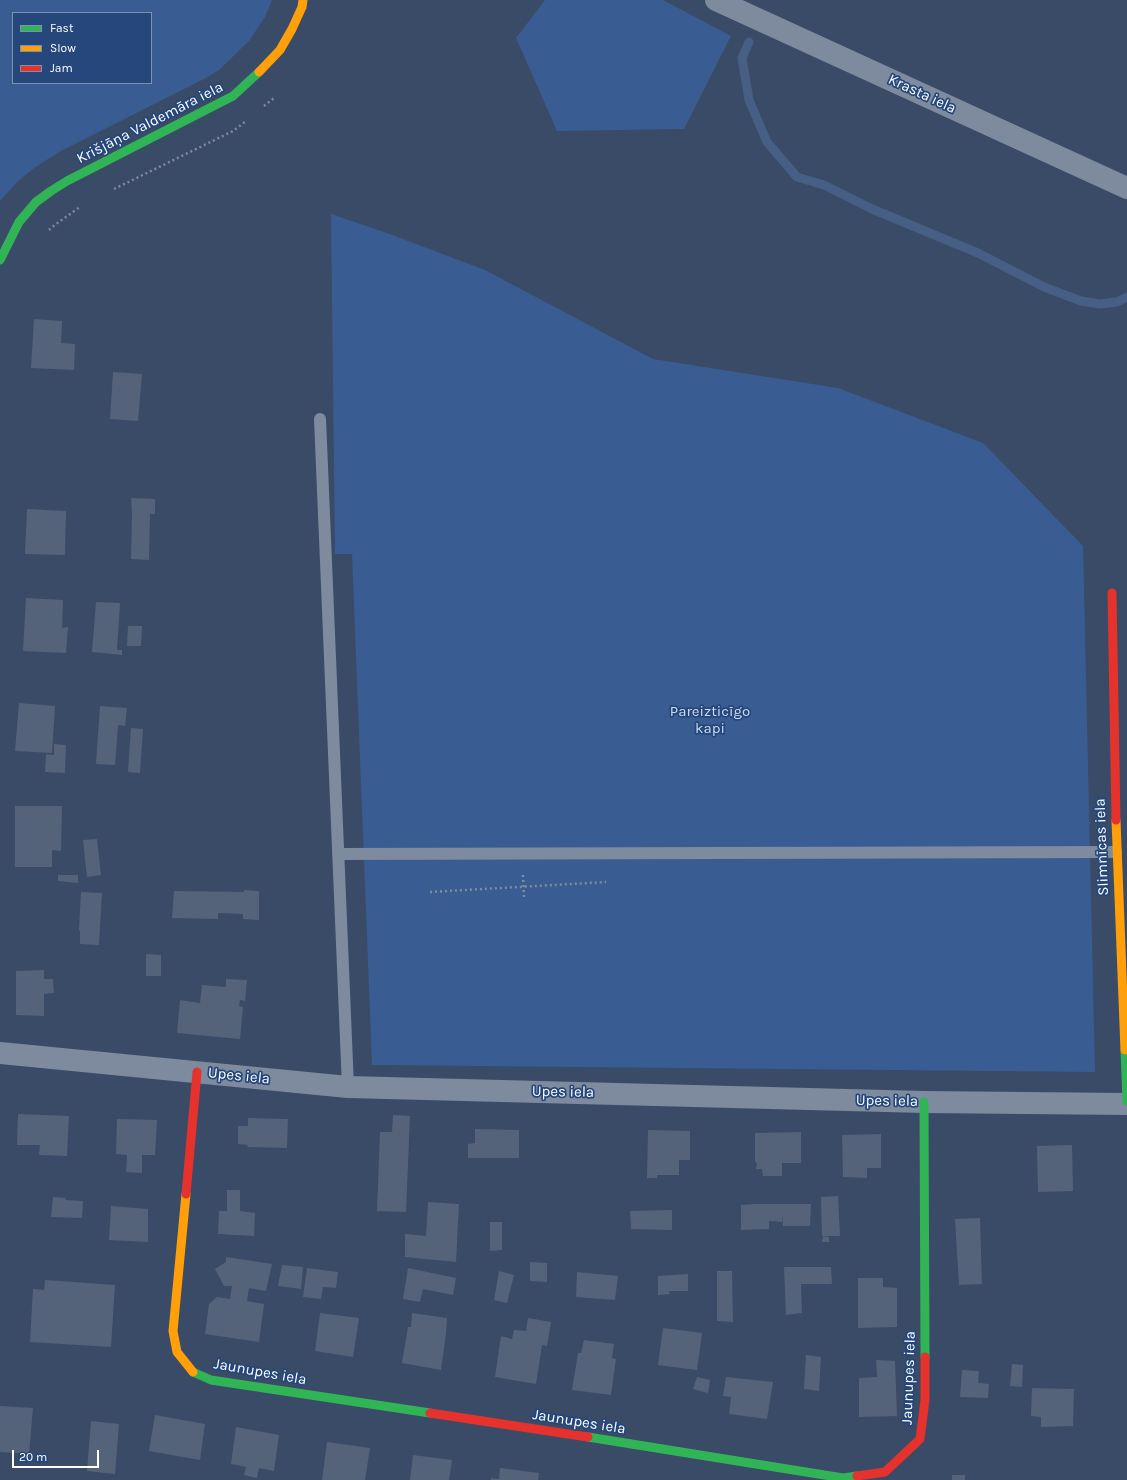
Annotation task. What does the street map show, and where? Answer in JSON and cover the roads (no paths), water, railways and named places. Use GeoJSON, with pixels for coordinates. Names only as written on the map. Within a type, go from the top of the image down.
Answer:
{"type":"FeatureCollection","features":[{"type":"Feature","properties":{"kind":"street","name":"Krišjāņa Valdemāra iela"},"geometry":{"type":"LineString","coordinates":[[0,260],[19,222],[36,202],[67,181],[233,96],[257,75],[280,50],[292,29],[304,0]]}},
{"type":"Feature","properties":{"kind":"street","name":"Krasta iela"},"geometry":{"type":"LineString","coordinates":[[716,0],[1127,188]]}},
{"type":"Feature","properties":{"kind":"street","name":"Slimnīcas iela"},"geometry":{"type":"LineString","coordinates":[[1112,593],[1116,852],[1127,1102]]}},
{"type":"Feature","properties":{"kind":"street","name":"Upes iela"},"geometry":{"type":"LineString","coordinates":[[0,1053],[348,1087],[924,1102],[1127,1102]]}},
{"type":"Feature","properties":{"kind":"street","name":"Jaunupes iela"},"geometry":{"type":"LineString","coordinates":[[197,1072],[173,1331],[177,1352],[191,1371],[211,1380],[843,1478],[885,1472],[920,1439],[925,1400],[924,1102]]}},
{"type":"Feature","properties":{"kind":"lane"},"geometry":{"type":"LineString","coordinates":[[320,419],[348,1087]]}},
{"type":"Feature","properties":{"kind":"lane"},"geometry":{"type":"LineString","coordinates":[[338,854],[1116,852]]}},
{"type":"Feature","properties":{"kind":"waterway"},"geometry":{"type":"LineString","coordinates":[[749,42],[742,58],[749,100],[767,142],[797,177],[824,185],[872,209],[978,253],[1044,287],[1081,301],[1100,304],[1117,302],[1127,297]]}},
{"type":"Feature","properties":{"kind":"park label","name":"Pareizticīgo kapi"},"geometry":{"type":"Point","coordinates":[710,720]}}]}
